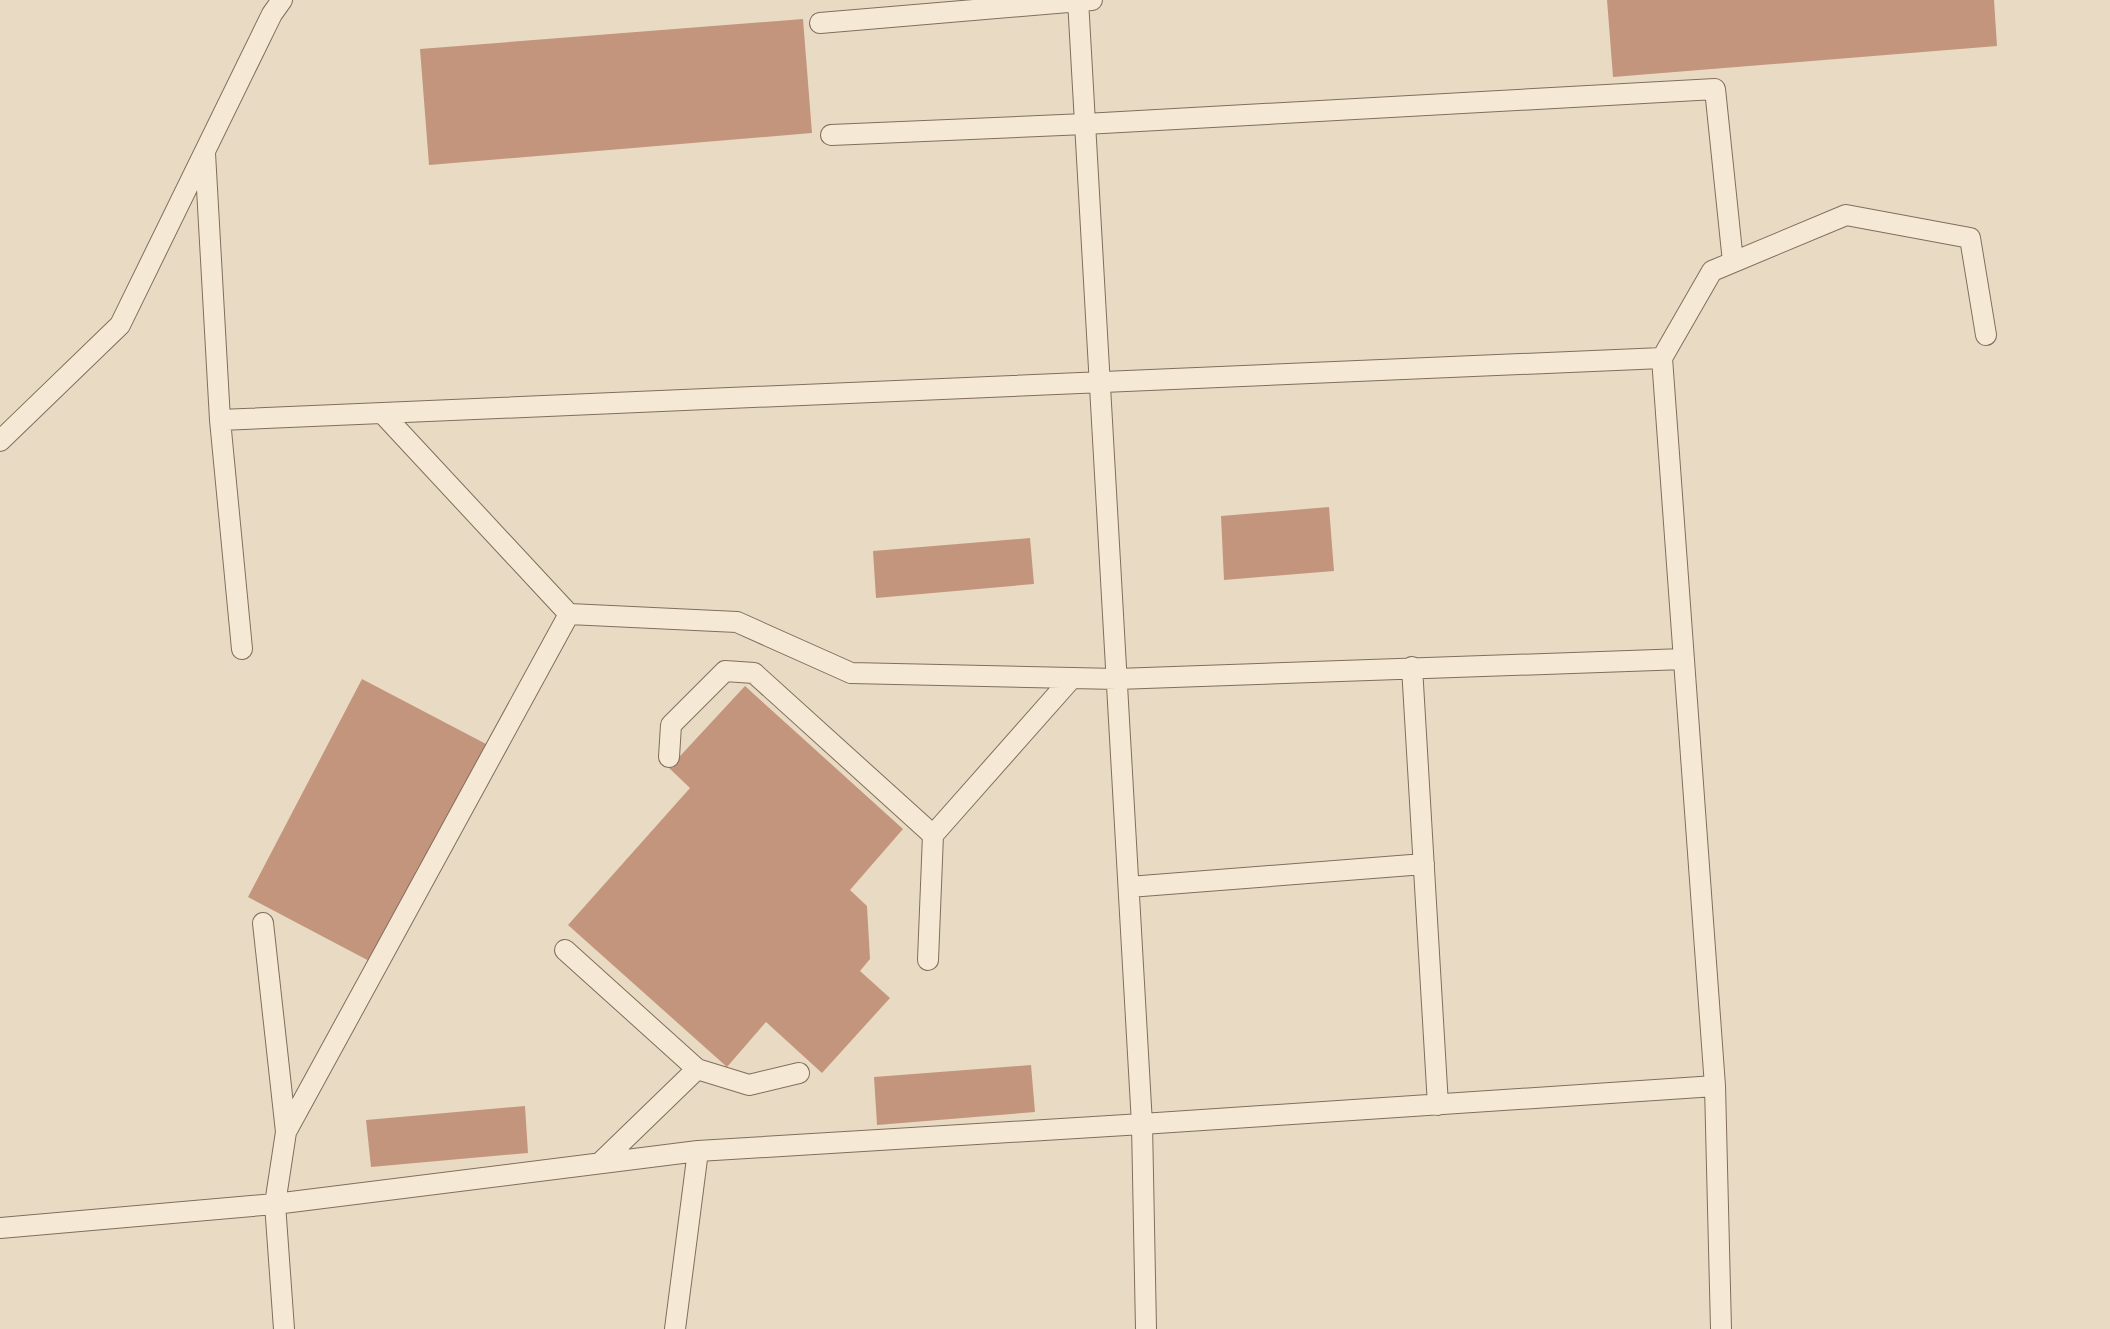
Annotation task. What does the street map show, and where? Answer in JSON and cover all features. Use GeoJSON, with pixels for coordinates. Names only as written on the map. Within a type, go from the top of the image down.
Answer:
{"type":"FeatureCollection","features":[{"type":"Feature","properties":{"kind":"lane"},"geometry":{"type":"LineString","coordinates":[[0,440],[120,325],[272,14],[282,0]]}},
{"type":"Feature","properties":{"kind":"lane"},"geometry":{"type":"LineString","coordinates":[[820,23],[1083,0],[1085,124],[1142,1124],[1146,1329]]}},
{"type":"Feature","properties":{"kind":"lane"},"geometry":{"type":"LineString","coordinates":[[831,135],[1085,124],[1715,89],[1733,262]]}},
{"type":"Feature","properties":{"kind":"lane"},"geometry":{"type":"LineString","coordinates":[[205,151],[220,420],[242,649]]}},
{"type":"Feature","properties":{"kind":"lane"},"geometry":{"type":"LineString","coordinates":[[1721,1329],[1715,1086],[1662,358],[1712,271],[1846,215],[1970,238],[1986,335]]}},
{"type":"Feature","properties":{"kind":"lane"},"geometry":{"type":"LineString","coordinates":[[220,420],[1662,358]]}},
{"type":"Feature","properties":{"kind":"lane"},"geometry":{"type":"LineString","coordinates":[[383,414],[569,614],[737,622],[851,673],[1117,679],[1412,667],[1684,659]]}},
{"type":"Feature","properties":{"kind":"lane"},"geometry":{"type":"LineString","coordinates":[[286,1132],[569,614]]}},
{"type":"Feature","properties":{"kind":"lane"},"geometry":{"type":"LineString","coordinates":[[1412,667],[1438,1105]]}},
{"type":"Feature","properties":{"kind":"lane"},"geometry":{"type":"LineString","coordinates":[[669,757],[671,725],[725,671],[754,673],[933,835]]}},
{"type":"Feature","properties":{"kind":"lane"},"geometry":{"type":"LineString","coordinates":[[928,960],[933,835],[1071,679]]}},
{"type":"Feature","properties":{"kind":"lane"},"geometry":{"type":"LineString","coordinates":[[1129,887],[1424,864]]}},
{"type":"Feature","properties":{"kind":"lane"},"geometry":{"type":"LineString","coordinates":[[263,923],[286,1132],[275,1204],[284,1329]]}},
{"type":"Feature","properties":{"kind":"lane"},"geometry":{"type":"LineString","coordinates":[[565,950],[698,1069],[749,1085],[799,1073]]}},
{"type":"Feature","properties":{"kind":"lane"},"geometry":{"type":"LineString","coordinates":[[601,1162],[698,1069]]}},
{"type":"Feature","properties":{"kind":"lane"},"geometry":{"type":"LineString","coordinates":[[0,1228],[275,1204],[698,1151],[1715,1086]]}},
{"type":"Feature","properties":{"kind":"lane"},"geometry":{"type":"LineString","coordinates":[[676,1329],[698,1151]]}},
{"type":"Feature","properties":{"kind":"building"},"geometry":{"type":"Polygon","coordinates":[[[1607,0],[1994,0],[1997,46],[1613,77],[1607,0]]]}},
{"type":"Feature","properties":{"kind":"building"},"geometry":{"type":"Polygon","coordinates":[[[803,19],[812,133],[429,165],[420,49],[803,19]]]}},
{"type":"Feature","properties":{"kind":"building"},"geometry":{"type":"Polygon","coordinates":[[[1329,507],[1334,571],[1224,580],[1221,516],[1329,507]]]}},
{"type":"Feature","properties":{"kind":"building"},"geometry":{"type":"Polygon","coordinates":[[[1030,538],[1034,584],[876,598],[873,551],[1030,538]]]}},
{"type":"Feature","properties":{"kind":"building"},"geometry":{"type":"Polygon","coordinates":[[[362,679],[488,745],[373,963],[248,897],[362,679]]]}},
{"type":"Feature","properties":{"kind":"building"},"geometry":{"type":"Polygon","coordinates":[[[745,686],[903,829],[850,890],[867,906],[870,959],[860,971],[890,998],[822,1073],[766,1022],[727,1067],[568,925],[690,788],[669,768],[745,686]]]}},
{"type":"Feature","properties":{"kind":"building"},"geometry":{"type":"Polygon","coordinates":[[[1031,1065],[1035,1112],[877,1125],[874,1077],[1031,1065]]]}},
{"type":"Feature","properties":{"kind":"building"},"geometry":{"type":"Polygon","coordinates":[[[525,1106],[528,1153],[371,1167],[366,1120],[525,1106]]]}}]}
